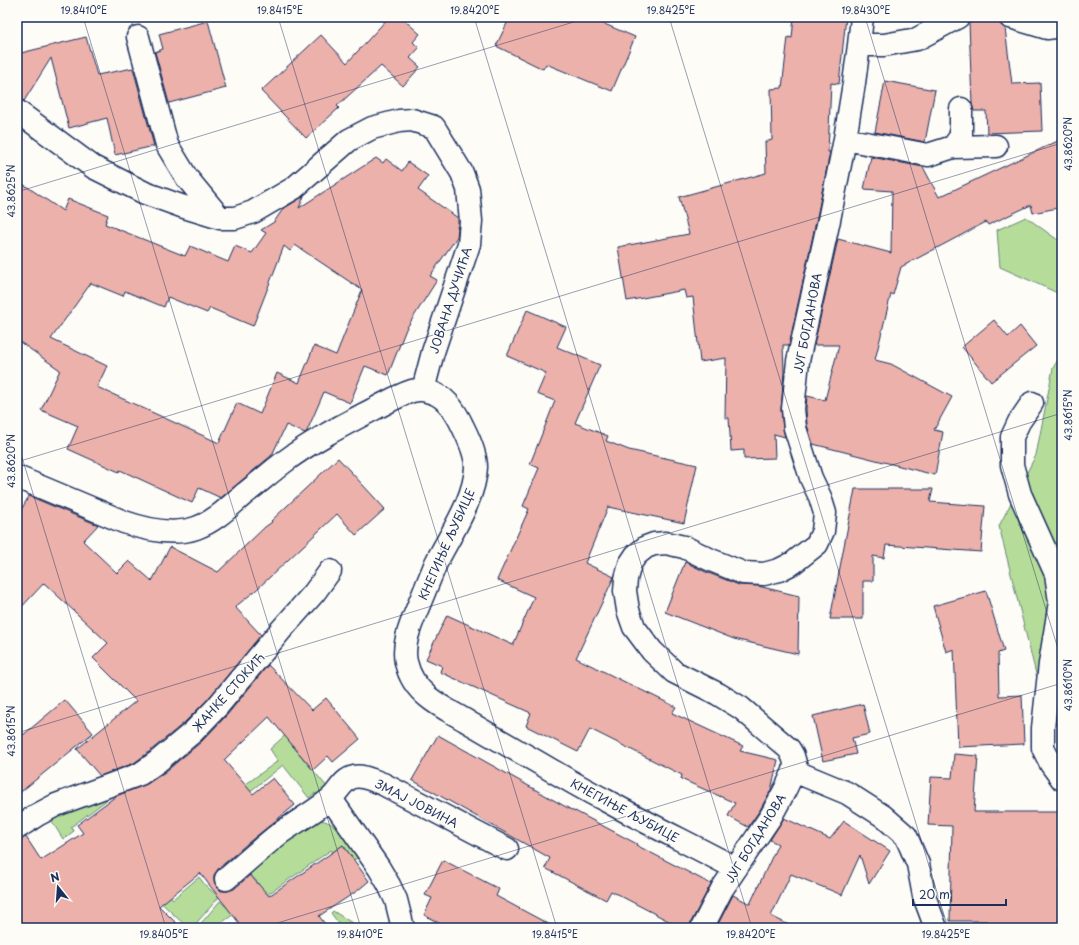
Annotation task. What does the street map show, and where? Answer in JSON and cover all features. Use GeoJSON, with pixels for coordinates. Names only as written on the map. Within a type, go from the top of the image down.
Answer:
{"type":"FeatureCollection","features":[{"type":"Feature","properties":{"kind":"street","name":"ЈУГ БОГДАНОВА"},"geometry":{"type":"LineString","coordinates":[[702,928],[722,889],[771,816],[794,771],[795,763],[789,749],[741,708],[718,694],[674,672],[652,651],[634,627],[628,610],[625,591],[626,579],[630,564],[636,555],[646,547],[654,544],[666,543],[684,547],[743,573],[764,574],[779,570],[793,563],[817,544],[823,530],[824,513],[820,497],[809,472],[795,428],[793,409],[798,361],[845,139],[862,17]]}},
{"type":"Feature","properties":{"kind":"street"},"geometry":{"type":"LineString","coordinates":[[859,46],[884,45],[918,38],[958,17]]}},
{"type":"Feature","properties":{"kind":"street"},"geometry":{"type":"LineString","coordinates":[[1010,17],[1047,28],[1062,26]]}},
{"type":"Feature","properties":{"kind":"street"},"geometry":{"type":"LineString","coordinates":[[138,37],[166,145],[187,178],[220,218]]}},
{"type":"Feature","properties":{"kind":"street"},"geometry":{"type":"LineString","coordinates":[[953,147],[961,136],[961,109]]}},
{"type":"Feature","properties":{"kind":"street","name":"ЈОВАНА ДУЧИЋА"},"geometry":{"type":"LineString","coordinates":[[17,111],[93,167],[145,193],[220,218],[235,218],[253,212],[294,188],[349,140],[372,128],[399,121],[412,120],[434,127],[462,173],[468,189],[471,221],[469,244],[433,352],[423,390]]}},
{"type":"Feature","properties":{"kind":"street"},"geometry":{"type":"LineString","coordinates":[[845,139],[928,155],[953,147],[996,146]]}},
{"type":"Feature","properties":{"kind":"street"},"geometry":{"type":"LineString","coordinates":[[17,478],[141,528],[156,531],[187,530],[197,528],[209,522],[227,509],[287,459],[313,443],[355,418],[401,395],[423,390]]}},
{"type":"Feature","properties":{"kind":"street","name":"КНЕГИЊЕ ЉУБИЦЕ"},"geometry":{"type":"LineString","coordinates":[[423,390],[436,394],[447,402],[454,410],[473,451],[476,465],[473,484],[468,498],[433,570],[408,633],[405,659],[408,672],[414,683],[428,697],[454,714],[605,801],[735,868]]}},
{"type":"Feature","properties":{"kind":"street"},"geometry":{"type":"LineString","coordinates":[[1032,403],[1019,422],[1012,437],[1012,464],[1020,494],[1056,574],[1060,602],[1042,728],[1043,748],[1051,764],[1062,778]]}},
{"type":"Feature","properties":{"kind":"street","name":"ЖАНКЕ СТОКИЋ"},"geometry":{"type":"LineString","coordinates":[[17,828],[56,805],[140,774],[157,762],[192,732],[217,707],[314,593],[330,571]]}},
{"type":"Feature","properties":{"kind":"street"},"geometry":{"type":"LineString","coordinates":[[794,771],[847,793],[883,816],[906,836],[918,864],[924,896],[936,928]]}},
{"type":"Feature","properties":{"kind":"street","name":"ЗМАЈ ЈОВИНА"},"geometry":{"type":"LineString","coordinates":[[226,879],[278,835],[331,799],[349,779],[358,776],[383,784],[507,849]]}},
{"type":"Feature","properties":{"kind":"street"},"geometry":{"type":"LineString","coordinates":[[331,799],[379,868],[389,885],[396,900],[403,928]]}},
{"type":"Feature","properties":{"kind":"green space"},"geometry":{"type":"Polygon","coordinates":[[[1026,217],[1062,243],[1062,295],[1000,267],[997,230],[1026,217]]]}},
{"type":"Feature","properties":{"kind":"green space"},"geometry":{"type":"Polygon","coordinates":[[[1062,353],[1062,678],[1037,678],[999,526],[1036,455],[1053,368],[1062,353]]]}},
{"type":"Feature","properties":{"kind":"green space"},"geometry":{"type":"Polygon","coordinates":[[[293,728],[291,744],[328,788],[318,797],[315,793],[309,798],[283,765],[238,801],[265,835],[254,844],[223,806],[168,840],[278,761],[270,749],[293,728]]]}},
{"type":"Feature","properties":{"kind":"green space"},"geometry":{"type":"Polygon","coordinates":[[[116,793],[71,827],[74,831],[63,839],[51,820],[62,814],[116,793]]]}},
{"type":"Feature","properties":{"kind":"green space"},"geometry":{"type":"Polygon","coordinates":[[[317,820],[324,821],[337,828],[359,857],[354,860],[343,845],[333,852],[331,850],[264,897],[243,900],[259,884],[247,871],[282,841],[317,820]]]}},
{"type":"Feature","properties":{"kind":"green space"},"geometry":{"type":"Polygon","coordinates":[[[199,877],[205,885],[219,897],[192,928],[188,928],[153,895],[163,887],[173,899],[199,877]]]}},
{"type":"Feature","properties":{"kind":"green space"},"geometry":{"type":"Polygon","coordinates":[[[220,901],[234,914],[214,928],[197,928],[220,901]]]}},
{"type":"Feature","properties":{"kind":"green space"},"geometry":{"type":"Polygon","coordinates":[[[333,911],[360,928],[342,928],[331,913],[333,911]]]}},
{"type":"Feature","properties":{"kind":"building"},"geometry":{"type":"Polygon","coordinates":[[[389,17],[401,17],[420,34],[413,42],[419,48],[410,58],[420,67],[403,86],[381,66],[337,106],[339,108],[306,138],[261,91],[321,35],[347,63],[389,17]]]}},
{"type":"Feature","properties":{"kind":"building"},"geometry":{"type":"Polygon","coordinates":[[[510,17],[588,17],[635,37],[612,91],[546,64],[543,69],[496,46],[510,17]]]}},
{"type":"Feature","properties":{"kind":"building"},"geometry":{"type":"Polygon","coordinates":[[[794,17],[846,17],[839,84],[831,83],[828,152],[830,152],[789,345],[783,345],[784,372],[781,410],[785,437],[774,434],[775,458],[744,459],[744,450],[731,451],[729,418],[725,418],[726,358],[700,362],[693,297],[686,298],[684,290],[627,301],[618,247],[689,234],[679,197],[766,173],[765,142],[772,140],[771,89],[782,88],[788,37],[792,38],[794,17]]]}},
{"type":"Feature","properties":{"kind":"building"},"geometry":{"type":"Polygon","coordinates":[[[998,19],[1001,25],[1005,28],[1012,84],[1040,83],[1042,131],[987,133],[986,111],[974,111],[972,104],[969,22],[998,19]]]}},
{"type":"Feature","properties":{"kind":"building"},"geometry":{"type":"Polygon","coordinates":[[[208,21],[226,88],[169,103],[155,52],[163,49],[159,34],[208,21]]]}},
{"type":"Feature","properties":{"kind":"building"},"geometry":{"type":"Polygon","coordinates":[[[86,37],[97,75],[133,68],[154,146],[115,155],[107,118],[69,128],[51,58],[24,101],[17,99],[17,54],[86,37]]]}},
{"type":"Feature","properties":{"kind":"building"},"geometry":{"type":"Polygon","coordinates":[[[885,81],[935,90],[925,142],[875,132],[885,81]]]}},
{"type":"Feature","properties":{"kind":"building"},"geometry":{"type":"Polygon","coordinates":[[[1062,139],[1062,207],[1033,213],[1031,205],[988,225],[986,222],[901,267],[893,295],[891,294],[875,360],[891,364],[952,397],[934,430],[943,432],[935,475],[813,444],[807,425],[807,396],[825,400],[839,345],[814,345],[838,239],[891,253],[892,191],[864,189],[871,157],[923,167],[939,197],[1062,139]]]}},
{"type":"Feature","properties":{"kind":"building"},"geometry":{"type":"Polygon","coordinates":[[[376,158],[383,163],[386,159],[402,171],[408,162],[428,176],[418,190],[458,218],[457,237],[430,276],[437,280],[406,329],[388,375],[365,366],[350,403],[324,392],[307,431],[305,433],[286,425],[272,455],[221,498],[199,488],[192,503],[120,470],[119,472],[68,449],[78,426],[41,410],[60,370],[17,340],[17,180],[63,211],[68,199],[108,215],[105,224],[185,256],[190,246],[228,262],[235,246],[252,253],[266,233],[261,230],[274,222],[283,209],[304,196],[299,208],[376,158]],[[295,245],[290,251],[284,246],[253,326],[210,308],[207,313],[168,297],[164,307],[125,291],[123,296],[91,283],[51,339],[107,366],[97,387],[219,443],[237,403],[260,414],[277,373],[299,383],[314,346],[336,355],[362,290],[295,245]]]}},
{"type":"Feature","properties":{"kind":"building"},"geometry":{"type":"Polygon","coordinates":[[[527,310],[566,327],[557,347],[600,365],[575,423],[608,436],[606,441],[629,450],[697,465],[684,523],[608,507],[585,563],[614,577],[576,658],[676,707],[672,713],[743,746],[740,751],[778,760],[771,790],[760,810],[748,827],[728,816],[735,803],[681,779],[682,775],[590,729],[578,752],[526,726],[531,713],[440,672],[442,666],[426,659],[447,615],[513,645],[534,597],[497,580],[529,509],[523,506],[539,468],[530,464],[555,401],[537,394],[546,373],[507,356],[527,310]]]}},
{"type":"Feature","properties":{"kind":"building"},"geometry":{"type":"Polygon","coordinates":[[[994,320],[1008,337],[1020,326],[1036,346],[991,382],[962,347],[994,320]]]}},
{"type":"Feature","properties":{"kind":"building"},"geometry":{"type":"Polygon","coordinates":[[[338,458],[385,509],[356,535],[337,514],[255,591],[235,607],[261,635],[208,699],[184,723],[134,763],[100,776],[77,749],[136,701],[93,658],[108,643],[44,583],[17,612],[17,517],[29,496],[98,525],[83,541],[117,573],[129,561],[152,581],[170,547],[218,572],[338,458]]]}},
{"type":"Feature","properties":{"kind":"building"},"geometry":{"type":"Polygon","coordinates":[[[855,489],[933,489],[930,502],[985,506],[981,552],[886,545],[884,558],[873,556],[873,581],[863,581],[863,619],[830,619],[855,489]]]}},
{"type":"Feature","properties":{"kind":"building"},"geometry":{"type":"Polygon","coordinates":[[[685,562],[739,585],[758,586],[799,596],[798,654],[734,639],[665,612],[685,562]]]}},
{"type":"Feature","properties":{"kind":"building"},"geometry":{"type":"Polygon","coordinates":[[[986,591],[1004,651],[998,653],[999,696],[1022,695],[1024,744],[958,747],[954,649],[946,652],[933,606],[986,591]]]}},
{"type":"Feature","properties":{"kind":"building"},"geometry":{"type":"Polygon","coordinates":[[[268,665],[312,710],[326,698],[360,739],[333,762],[328,756],[313,770],[269,717],[224,760],[253,794],[273,778],[295,805],[218,869],[214,875],[214,882],[221,891],[228,891],[234,889],[250,875],[269,896],[343,845],[369,881],[357,891],[319,916],[328,928],[243,928],[200,873],[159,906],[181,928],[17,928],[17,840],[26,837],[41,860],[83,833],[77,825],[116,796],[147,784],[165,772],[201,742],[227,715],[268,665]]]}},
{"type":"Feature","properties":{"kind":"building"},"geometry":{"type":"Polygon","coordinates":[[[65,700],[93,733],[17,795],[17,740],[65,700]]]}},
{"type":"Feature","properties":{"kind":"building"},"geometry":{"type":"Polygon","coordinates":[[[863,704],[870,734],[852,738],[856,754],[823,761],[813,716],[863,704]]]}},
{"type":"Feature","properties":{"kind":"building"},"geometry":{"type":"Polygon","coordinates":[[[438,735],[575,812],[711,884],[691,922],[690,928],[682,928],[611,891],[606,900],[545,868],[550,858],[412,780],[438,735]]]}},
{"type":"Feature","properties":{"kind":"building"},"geometry":{"type":"Polygon","coordinates":[[[954,754],[978,756],[974,812],[1059,812],[1060,928],[988,928],[988,921],[950,921],[952,826],[928,825],[931,777],[952,778],[954,754]]]}},
{"type":"Feature","properties":{"kind":"building"},"geometry":{"type":"Polygon","coordinates":[[[784,818],[830,839],[844,821],[890,851],[869,884],[860,855],[842,895],[791,874],[771,916],[795,928],[716,928],[733,895],[750,904],[778,844],[770,840],[784,818]]]}},
{"type":"Feature","properties":{"kind":"building"},"geometry":{"type":"Polygon","coordinates":[[[443,860],[499,889],[496,896],[556,928],[448,928],[424,915],[432,898],[425,895],[443,860]]]}}]}
